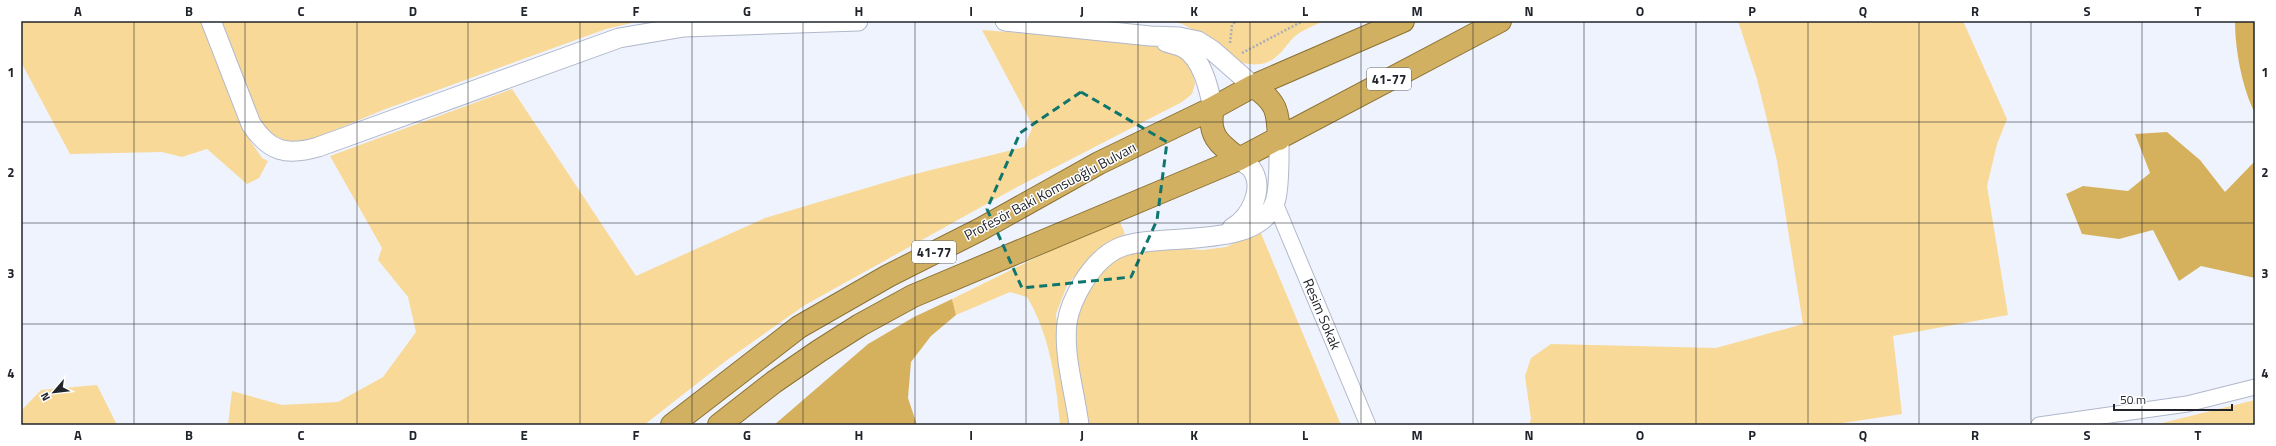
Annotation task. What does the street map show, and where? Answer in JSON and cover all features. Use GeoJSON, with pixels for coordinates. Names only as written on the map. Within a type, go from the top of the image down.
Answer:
{"type":"FeatureCollection","features":[{"type":"Feature","properties":{"kind":"highway"},"geometry":{"type":"LineString","coordinates":[[1253,86],[1272,101],[1277,111],[1279,139],[1239,158],[1226,149],[1215,136],[1211,119],[1213,108],[1253,86],[1403,21]]}},
{"type":"Feature","properties":{"kind":"highway","name":"41-77"},"geometry":{"type":"LineString","coordinates":[[1279,139],[1500,21]]}},
{"type":"Feature","properties":{"kind":"highway","name":"Profesör Baki Komsuoğlu Bulvarı"},"geometry":{"type":"LineString","coordinates":[[672,425],[799,327],[834,306],[1099,163],[1213,108]]}},
{"type":"Feature","properties":{"kind":"highway","name":"41-77"},"geometry":{"type":"LineString","coordinates":[[719,425],[774,382],[818,351],[860,325],[913,296],[1239,158]]}},
{"type":"Feature","properties":{"kind":"street"},"geometry":{"type":"LineString","coordinates":[[212,21],[251,124],[260,138],[271,147],[287,152],[303,152],[619,38],[684,27],[858,21]]}},
{"type":"Feature","properties":{"kind":"street"},"geometry":{"type":"LineString","coordinates":[[1005,21],[1150,36],[1180,37],[1198,41],[1231,59],[1253,86]]}},
{"type":"Feature","properties":{"kind":"street"},"geometry":{"type":"LineString","coordinates":[[1150,36],[1185,48],[1197,62],[1210,92],[1213,108]]}},
{"type":"Feature","properties":{"kind":"street"},"geometry":{"type":"LineString","coordinates":[[1079,425],[1066,345],[1067,322],[1072,305],[1092,269],[1106,256],[1120,247],[1137,242],[1216,236],[1239,232],[1251,227],[1265,217],[1275,203],[1279,139]]}},
{"type":"Feature","properties":{"kind":"street"},"geometry":{"type":"LineString","coordinates":[[1216,236],[1237,225],[1250,212],[1256,197],[1256,179],[1251,168],[1239,158]]}},
{"type":"Feature","properties":{"kind":"street","name":"Resim Sokak"},"geometry":{"type":"LineString","coordinates":[[1275,203],[1368,425]]}},
{"type":"Feature","properties":{"kind":"street"},"geometry":{"type":"LineString","coordinates":[[2039,425],[2109,421],[2255,387]]}},
{"type":"Feature","properties":{"kind":"path"},"geometry":{"type":"LineString","coordinates":[[1236,21],[1232,25],[1230,34],[1231,59],[1303,21]]}},
{"type":"Feature","properties":{"kind":"highlighted area"},"geometry":{"type":"Polygon","coordinates":[[[1081,92],[1167,142],[1157,220],[1131,277],[1022,288],[987,209],[1020,133],[1081,92]]]}},
{"type":"Feature","properties":{"kind":"shaded area"},"geometry":{"type":"Polygon","coordinates":[[[21,21],[202,21],[251,142],[262,158],[268,161],[259,178],[247,184],[207,149],[182,157],[162,152],[70,154],[21,62],[21,21]]]}},
{"type":"Feature","properties":{"kind":"shaded area"},"geometry":{"type":"Polygon","coordinates":[[[222,21],[640,21],[606,29],[383,110],[306,142],[290,142],[275,136],[263,125],[253,105],[222,21]]]}},
{"type":"Feature","properties":{"kind":"shaded area"},"geometry":{"type":"Polygon","coordinates":[[[1157,21],[1324,21],[1297,34],[1281,52],[1270,61],[1253,64],[1231,58],[1192,29],[1182,24],[1157,21]]]}},
{"type":"Feature","properties":{"kind":"shaded area"},"geometry":{"type":"Polygon","coordinates":[[[1738,21],[1963,21],[2007,119],[1997,144],[1987,186],[2008,315],[1893,336],[1902,414],[1830,425],[1529,425],[1531,419],[1525,376],[1531,358],[1551,344],[1716,348],[1803,324],[1777,161],[1757,79],[1738,21]]]}},
{"type":"Feature","properties":{"kind":"shaded area"},"geometry":{"type":"Polygon","coordinates":[[[2235,21],[2255,21],[2255,113],[2246,92],[2240,68],[2236,44],[2235,21]]]}},
{"type":"Feature","properties":{"kind":"shaded area"},"geometry":{"type":"Polygon","coordinates":[[[982,30],[1163,44],[1184,56],[1192,71],[1195,84],[1192,94],[1182,102],[1019,186],[805,305],[727,360],[644,425],[228,425],[232,391],[282,405],[338,402],[383,377],[416,332],[408,297],[378,260],[382,248],[330,156],[512,89],[636,276],[765,218],[907,176],[1024,147],[1033,126],[982,30]]]}},
{"type":"Feature","properties":{"kind":"shaded area"},"geometry":{"type":"Polygon","coordinates":[[[2167,132],[2200,160],[2225,192],[2255,161],[2255,278],[2201,266],[2179,281],[2153,230],[2119,239],[2082,234],[2066,194],[2083,186],[2128,191],[2150,173],[2135,134],[2167,132]]]}},
{"type":"Feature","properties":{"kind":"shaded area"},"geometry":{"type":"Polygon","coordinates":[[[1118,217],[1125,234],[1110,242],[1068,283],[1056,314],[1059,349],[1070,425],[1060,425],[1051,359],[1041,327],[1027,297],[1010,292],[956,315],[952,299],[1118,217]]]}},
{"type":"Feature","properties":{"kind":"shaded area"},"geometry":{"type":"Polygon","coordinates":[[[1260,231],[1341,425],[1087,425],[1075,345],[1076,318],[1082,295],[1100,269],[1120,255],[1167,248],[1203,250],[1226,247],[1260,231]]]}},
{"type":"Feature","properties":{"kind":"shaded area"},"geometry":{"type":"Polygon","coordinates":[[[952,299],[956,315],[931,336],[911,362],[908,398],[917,425],[774,425],[868,344],[914,317],[952,299]]]}},
{"type":"Feature","properties":{"kind":"shaded area"},"geometry":{"type":"Polygon","coordinates":[[[97,385],[117,425],[21,425],[21,411],[41,390],[97,385]]]}},
{"type":"Feature","properties":{"kind":"shaded area"},"geometry":{"type":"Polygon","coordinates":[[[2255,400],[2255,425],[2154,425],[2255,400]]]}}]}
